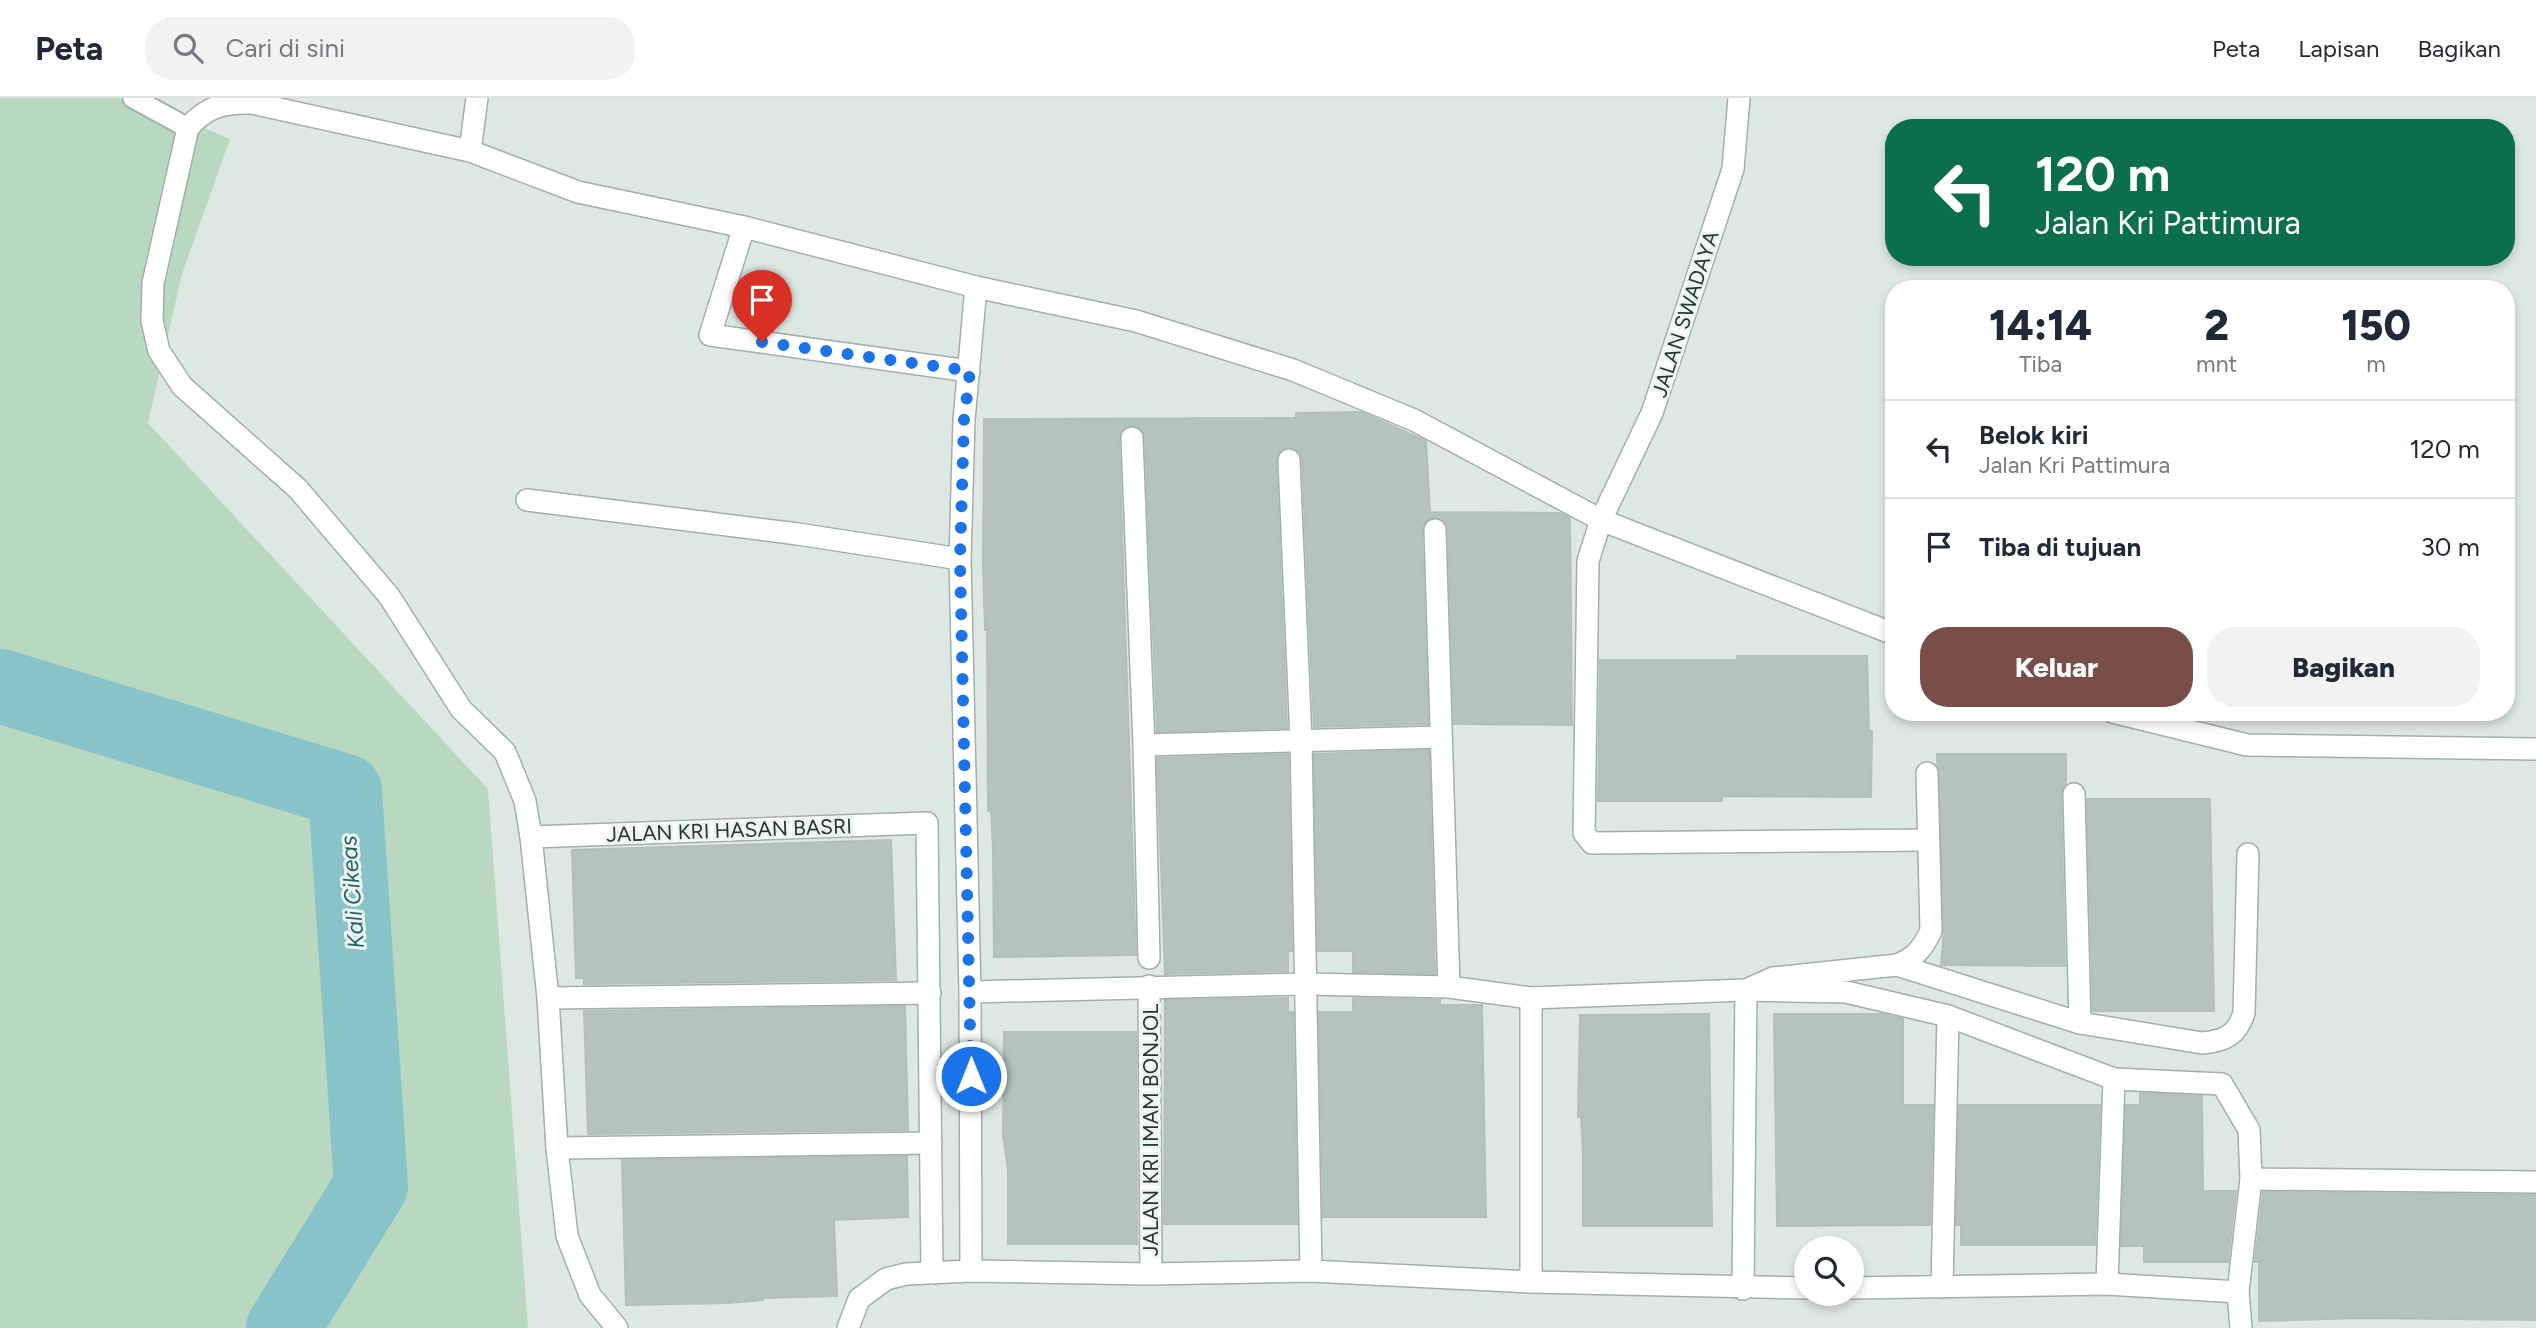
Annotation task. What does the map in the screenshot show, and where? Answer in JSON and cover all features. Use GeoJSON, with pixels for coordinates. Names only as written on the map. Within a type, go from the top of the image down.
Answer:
{"type":"FeatureCollection","features":[{"type":"Feature","properties":{"kind":"street"},"geometry":{"type":"LineString","coordinates":[[470,151],[477,98]]}},
{"type":"Feature","properties":{"kind":"street","name":"JALAN SWADAYA"},"geometry":{"type":"LineString","coordinates":[[1739,98],[1733,169],[1652,413],[1601,520],[1588,561],[1584,833],[1592,844],[1928,840]]}},
{"type":"Feature","properties":{"kind":"street"},"geometry":{"type":"LineString","coordinates":[[617,1328],[590,1295],[567,1236],[557,1148],[548,998],[531,837],[525,802],[505,752],[461,709],[389,596],[298,489],[182,386],[159,351],[152,321],[153,283],[188,128],[200,114],[230,102],[252,103],[470,151],[578,191],[744,227],[976,287],[1136,321],[1293,370],[1414,420],[1601,520],[1885,630]]}},
{"type":"Feature","properties":{"kind":"street"},"geometry":{"type":"LineString","coordinates":[[744,227],[710,335],[970,371]]}},
{"type":"Feature","properties":{"kind":"street"},"geometry":{"type":"LineString","coordinates":[[971,1271],[970,992],[960,559],[964,420],[976,287]]}},
{"type":"Feature","properties":{"kind":"street"},"geometry":{"type":"LineString","coordinates":[[1132,438],[1149,958]]}},
{"type":"Feature","properties":{"kind":"street"},"geometry":{"type":"LineString","coordinates":[[1289,460],[1301,740],[1311,1271]]}},
{"type":"Feature","properties":{"kind":"street"},"geometry":{"type":"LineString","coordinates":[[527,500],[797,534],[960,559]]}},
{"type":"Feature","properties":{"kind":"street"},"geometry":{"type":"LineString","coordinates":[[1435,530],[1449,987]]}},
{"type":"Feature","properties":{"kind":"street"},"geometry":{"type":"LineString","coordinates":[[2150,721],[2247,745],[2536,749]]}},
{"type":"Feature","properties":{"kind":"street"},"geometry":{"type":"LineString","coordinates":[[1144,745],[1441,737]]}},
{"type":"Feature","properties":{"kind":"street"},"geometry":{"type":"LineString","coordinates":[[1746,990],[1773,978],[1897,965],[1913,959],[1931,932],[1927,773]]}},
{"type":"Feature","properties":{"kind":"street"},"geometry":{"type":"LineString","coordinates":[[2074,794],[2080,1023]]}},
{"type":"Feature","properties":{"kind":"street","name":"JALAN KRI HASAN BASRI"},"geometry":{"type":"LineString","coordinates":[[531,837],[927,823],[930,993]]}},
{"type":"Feature","properties":{"kind":"street"},"geometry":{"type":"LineString","coordinates":[[1897,965],[2080,1023],[2202,1043],[2230,1037],[2239,1028],[2244,1013],[2248,854]]}},
{"type":"Feature","properties":{"kind":"street"},"geometry":{"type":"LineString","coordinates":[[970,992],[1306,984],[1449,987],[1531,998],[1746,990],[1846,992],[1948,1016],[2114,1079],[2222,1084],[2249,1130],[2251,1179],[2238,1292],[2241,1328]]}},
{"type":"Feature","properties":{"kind":"street","name":"JALAN KRI IMAM BONJOL"},"geometry":{"type":"LineString","coordinates":[[1149,986],[1151,1274]]}},
{"type":"Feature","properties":{"kind":"street"},"geometry":{"type":"LineString","coordinates":[[1742,1289],[1746,990]]}},
{"type":"Feature","properties":{"kind":"street"},"geometry":{"type":"LineString","coordinates":[[548,998],[930,993],[932,1273]]}},
{"type":"Feature","properties":{"kind":"street"},"geometry":{"type":"LineString","coordinates":[[1531,998],[1531,1282]]}},
{"type":"Feature","properties":{"kind":"street"},"geometry":{"type":"LineString","coordinates":[[1942,1287],[1948,1016]]}},
{"type":"Feature","properties":{"kind":"street"},"geometry":{"type":"LineString","coordinates":[[2106,1284],[2114,1079]]}},
{"type":"Feature","properties":{"kind":"street"},"geometry":{"type":"LineString","coordinates":[[557,1148],[931,1143]]}},
{"type":"Feature","properties":{"kind":"street"},"geometry":{"type":"LineString","coordinates":[[2251,1179],[2536,1182]]}},
{"type":"Feature","properties":{"kind":"street"},"geometry":{"type":"LineString","coordinates":[[848,1328],[859,1299],[887,1279],[906,1274],[971,1271],[1151,1274],[1311,1271],[1531,1282],[1794,1288]]}},
{"type":"Feature","properties":{"kind":"street"},"geometry":{"type":"LineString","coordinates":[[1864,1288],[2106,1284],[2238,1292]]}},
{"type":"Feature","properties":{"kind":"lane"},"geometry":{"type":"LineString","coordinates":[[133,98],[188,128]]}},
{"type":"Feature","properties":{"kind":"green space"},"geometry":{"type":"Polygon","coordinates":[[[0,98],[132,98],[230,139],[182,274],[148,423],[488,789],[528,1328],[0,1328],[0,98]]]}},
{"type":"Feature","properties":{"kind":"building"},"geometry":{"type":"Polygon","coordinates":[[[1361,412],[1426,441],[1430,512],[1559,513],[1570,518],[1572,725],[1454,724],[1448,530],[1446,523],[1435,517],[1428,519],[1422,530],[1428,724],[1314,727],[1302,459],[1300,452],[1289,447],[1281,449],[1276,461],[1287,728],[1157,732],[1145,437],[1139,427],[1126,427],[1119,439],[1136,955],[994,957],[993,850],[991,811],[988,811],[987,630],[983,566],[984,419],[1296,418],[1296,413],[1361,412]]]}},
{"type":"Feature","properties":{"kind":"building"},"geometry":{"type":"Polygon","coordinates":[[[1737,656],[1867,656],[1869,731],[1872,731],[1871,797],[1722,796],[1722,801],[1598,801],[1600,660],[1737,660],[1737,656]]]}},
{"type":"Feature","properties":{"kind":"building"},"geometry":{"type":"Polygon","coordinates":[[[1429,750],[1435,974],[1353,972],[1353,951],[1318,951],[1314,754],[1429,750]]]}},
{"type":"Feature","properties":{"kind":"building"},"geometry":{"type":"Polygon","coordinates":[[[1288,754],[1292,951],[1288,951],[1288,971],[1165,974],[1157,758],[1288,754]]]}},
{"type":"Feature","properties":{"kind":"building"},"geometry":{"type":"Polygon","coordinates":[[[1937,754],[2066,754],[2066,784],[2061,794],[2065,966],[1941,965],[1944,931],[1937,754]]]}},
{"type":"Feature","properties":{"kind":"building"},"geometry":{"type":"Polygon","coordinates":[[[2087,799],[2210,799],[2214,1011],[2093,1011],[2087,799]]]}},
{"type":"Feature","properties":{"kind":"building"},"geometry":{"type":"Polygon","coordinates":[[[891,840],[896,980],[584,984],[584,978],[576,978],[572,850],[891,840]]]}},
{"type":"Feature","properties":{"kind":"building"},"geometry":{"type":"Polygon","coordinates":[[[1288,998],[1288,1012],[1293,1012],[1297,1224],[1164,1224],[1165,1000],[1288,998]]]}},
{"type":"Feature","properties":{"kind":"building"},"geometry":{"type":"Polygon","coordinates":[[[1353,998],[1440,1000],[1440,1005],[1482,1005],[1486,1217],[1323,1217],[1319,1012],[1353,1012],[1353,998]]]}},
{"type":"Feature","properties":{"kind":"building"},"geometry":{"type":"Polygon","coordinates":[[[905,1006],[908,1130],[588,1134],[584,1011],[905,1006]]]}},
{"type":"Feature","properties":{"kind":"building"},"geometry":{"type":"Polygon","coordinates":[[[1709,1014],[1712,1226],[1583,1226],[1583,1152],[1581,1117],[1578,1117],[1580,1015],[1709,1014]]]}},
{"type":"Feature","properties":{"kind":"building"},"geometry":{"type":"Polygon","coordinates":[[[1774,1014],[1882,1014],[1903,1019],[1903,1105],[1933,1105],[1930,1225],[1777,1226],[1774,1014]]]}},
{"type":"Feature","properties":{"kind":"building"},"geometry":{"type":"Polygon","coordinates":[[[1004,1032],[1136,1032],[1137,1244],[1008,1244],[1008,1170],[1003,1134],[1004,1032]]]}},
{"type":"Feature","properties":{"kind":"building"},"geometry":{"type":"Polygon","coordinates":[[[2140,1093],[2202,1096],[2203,1191],[2236,1191],[2228,1262],[2144,1262],[2144,1246],[2121,1246],[2126,1105],[2140,1105],[2140,1093]]]}},
{"type":"Feature","properties":{"kind":"building"},"geometry":{"type":"Polygon","coordinates":[[[1959,1105],[2100,1105],[2095,1245],[1961,1245],[1961,1225],[1956,1225],[1959,1105]]]}},
{"type":"Feature","properties":{"kind":"building"},"geometry":{"type":"Polygon","coordinates":[[[907,1156],[908,1217],[834,1220],[837,1296],[763,1298],[728,1303],[626,1305],[622,1160],[907,1156]]]}},
{"type":"Feature","properties":{"kind":"building"},"geometry":{"type":"Polygon","coordinates":[[[2263,1192],[2536,1195],[2536,1320],[2362,1318],[2259,1321],[2259,1262],[2255,1262],[2263,1192]]]}},
{"type":"Feature","properties":{"kind":"waterway","name":"Kali Cikeas"},"geometry":{"type":"LineString","coordinates":[[0,686],[345,791],[371,1186],[283,1328]]}},
{"type":"Feature","properties":{"kind":"route"},"geometry":{"type":"LineString","coordinates":[[762,342],[970,371],[964,420],[960,559],[971,1076]]}}]}
